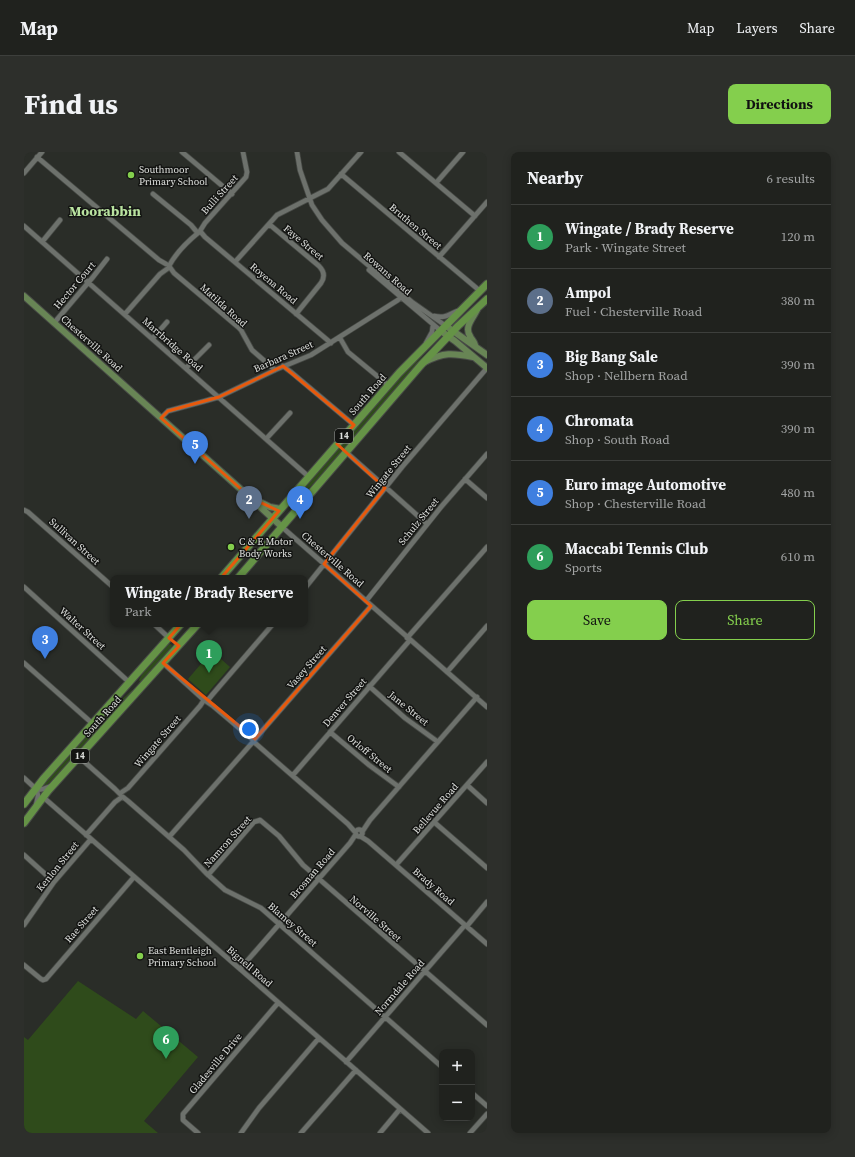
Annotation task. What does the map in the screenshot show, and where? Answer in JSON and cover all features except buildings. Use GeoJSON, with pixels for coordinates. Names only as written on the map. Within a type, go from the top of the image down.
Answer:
{"type":"FeatureCollection","features":[{"type":"Feature","properties":{"kind":"highway","name":"South Road"},"geometry":{"type":"LineString","coordinates":[[224,575],[388,385],[487,284]]}},
{"type":"Feature","properties":{"kind":"highway","name":"14"},"geometry":{"type":"LineString","coordinates":[[241,575],[421,365],[487,299]]}},
{"type":"Feature","properties":{"kind":"highway"},"geometry":{"type":"LineString","coordinates":[[299,488],[309,496]]}},
{"type":"Feature","properties":{"kind":"highway"},"geometry":{"type":"LineString","coordinates":[[241,556],[251,564]]}},
{"type":"Feature","properties":{"kind":"highway","name":"South Road"},"geometry":{"type":"LineString","coordinates":[[24,804],[179,627]]}},
{"type":"Feature","properties":{"kind":"highway","name":"South Road"},"geometry":{"type":"LineString","coordinates":[[24,824],[54,784],[195,627]]}},
{"type":"Feature","properties":{"kind":"highway"},"geometry":{"type":"LineString","coordinates":[[170,638],[179,646]]}},
{"type":"Feature","properties":{"kind":"highway"},"geometry":{"type":"LineString","coordinates":[[130,683],[139,690]]}},
{"type":"Feature","properties":{"kind":"main road","name":"Chesterville Road"},"geometry":{"type":"LineString","coordinates":[[24,296],[282,527]]}},
{"type":"Feature","properties":{"kind":"main road"},"geometry":{"type":"LineString","coordinates":[[477,347],[469,336],[468,330],[469,324],[480,305]]}},
{"type":"Feature","properties":{"kind":"main road","name":"Rowans Road"},"geometry":{"type":"LineString","coordinates":[[443,328],[451,334]]}},
{"type":"Feature","properties":{"kind":"main road"},"geometry":{"type":"LineString","coordinates":[[451,334],[477,347],[487,355]]}},
{"type":"Feature","properties":{"kind":"main road"},"geometry":{"type":"LineString","coordinates":[[451,334],[487,368]]}},
{"type":"Feature","properties":{"kind":"main road"},"geometry":{"type":"LineString","coordinates":[[421,365],[434,357],[443,354],[458,354],[475,358]]}},
{"type":"Feature","properties":{"kind":"main road"},"geometry":{"type":"LineString","coordinates":[[251,498],[270,507],[281,509]]}},
{"type":"Feature","properties":{"kind":"street"},"geometry":{"type":"LineString","coordinates":[[24,173],[42,152]]}},
{"type":"Feature","properties":{"kind":"street"},"geometry":{"type":"LineString","coordinates":[[182,152],[232,194]]}},
{"type":"Feature","properties":{"kind":"street","name":"Bulli Street"},"geometry":{"type":"LineString","coordinates":[[125,314],[191,238],[232,194],[246,176],[243,152]]}},
{"type":"Feature","properties":{"kind":"street","name":"Rowans Road"},"geometry":{"type":"LineString","coordinates":[[297,152],[300,170],[309,199],[322,220],[338,240],[433,325],[443,328]]}},
{"type":"Feature","properties":{"kind":"street"},"geometry":{"type":"LineString","coordinates":[[235,262],[278,215],[328,189],[361,152]]}},
{"type":"Feature","properties":{"kind":"street"},"geometry":{"type":"LineString","coordinates":[[399,152],[475,216]]}},
{"type":"Feature","properties":{"kind":"street"},"geometry":{"type":"LineString","coordinates":[[436,183],[463,152]]}},
{"type":"Feature","properties":{"kind":"street","name":"Matilda Road"},"geometry":{"type":"LineString","coordinates":[[37,158],[240,329],[251,349],[275,370]]}},
{"type":"Feature","properties":{"kind":"street","name":"Bruthen Street"},"geometry":{"type":"LineString","coordinates":[[341,174],[480,291]]}},
{"type":"Feature","properties":{"kind":"street","name":"Royena Road"},"geometry":{"type":"LineString","coordinates":[[153,194],[331,343]]}},
{"type":"Feature","properties":{"kind":"street"},"geometry":{"type":"LineString","coordinates":[[439,257],[487,202]]}},
{"type":"Feature","properties":{"kind":"street"},"geometry":{"type":"LineString","coordinates":[[42,242],[60,220]]}},
{"type":"Feature","properties":{"kind":"street","name":"Faye Street"},"geometry":{"type":"LineString","coordinates":[[269,224],[319,266],[323,272],[324,277],[321,283],[296,314]]}},
{"type":"Feature","properties":{"kind":"street","name":"Marrbridge Road"},"geometry":{"type":"LineString","coordinates":[[24,226],[153,338],[309,477]]}},
{"type":"Feature","properties":{"kind":"street","name":"Hector Court"},"geometry":{"type":"LineString","coordinates":[[54,323],[107,258]]}},
{"type":"Feature","properties":{"kind":"street","name":"Rowans Road"},"geometry":{"type":"LineString","coordinates":[[400,294],[432,316],[443,328]]}},
{"type":"Feature","properties":{"kind":"street","name":"Barbara Street"},"geometry":{"type":"LineString","coordinates":[[161,418],[168,411],[219,397],[283,366],[311,355],[395,302],[400,294]]}},
{"type":"Feature","properties":{"kind":"street"},"geometry":{"type":"LineString","coordinates":[[432,316],[444,318],[454,312],[462,310]]}},
{"type":"Feature","properties":{"kind":"street"},"geometry":{"type":"LineString","coordinates":[[153,338],[167,322]]}},
{"type":"Feature","properties":{"kind":"street"},"geometry":{"type":"LineString","coordinates":[[424,348],[432,332],[433,325]]}},
{"type":"Feature","properties":{"kind":"street"},"geometry":{"type":"LineString","coordinates":[[340,338],[348,352],[388,385]]}},
{"type":"Feature","properties":{"kind":"street"},"geometry":{"type":"LineString","coordinates":[[186,368],[210,345]]}},
{"type":"Feature","properties":{"kind":"street"},"geometry":{"type":"LineString","coordinates":[[292,372],[290,368],[296,361]]}},
{"type":"Feature","properties":{"kind":"street"},"geometry":{"type":"LineString","coordinates":[[283,366],[354,425]]}},
{"type":"Feature","properties":{"kind":"street","name":"Wingate Street"},"geometry":{"type":"LineString","coordinates":[[308,584],[406,462],[487,368]]}},
{"type":"Feature","properties":{"kind":"street"},"geometry":{"type":"LineString","coordinates":[[266,439],[290,413]]}},
{"type":"Feature","properties":{"kind":"street"},"geometry":{"type":"LineString","coordinates":[[346,452],[427,524]]}},
{"type":"Feature","properties":{"kind":"street","name":"Schulz Street"},"geometry":{"type":"LineString","coordinates":[[366,601],[427,524],[487,454]]}},
{"type":"Feature","properties":{"kind":"street"},"geometry":{"type":"LineString","coordinates":[[465,479],[487,498]]}},
{"type":"Feature","properties":{"kind":"street","name":"Sullivan Street"},"geometry":{"type":"LineString","coordinates":[[24,510],[110,585]]}},
{"type":"Feature","properties":{"kind":"street","name":"Chesterville Road"},"geometry":{"type":"LineString","coordinates":[[282,527],[446,672],[487,706]]}},
{"type":"Feature","properties":{"kind":"street","name":"Denver Street"},"geometry":{"type":"LineString","coordinates":[[293,775],[487,548]]}},
{"type":"Feature","properties":{"kind":"street","name":"Walter Street"},"geometry":{"type":"LineString","coordinates":[[24,587],[130,683]]}},
{"type":"Feature","properties":{"kind":"street","name":"Vasey Street"},"geometry":{"type":"LineString","coordinates":[[169,837],[371,606]]}},
{"type":"Feature","properties":{"kind":"street"},"geometry":{"type":"LineString","coordinates":[[446,672],[487,626]]}},
{"type":"Feature","properties":{"kind":"street"},"geometry":{"type":"LineString","coordinates":[[157,627],[170,638]]}},
{"type":"Feature","properties":{"kind":"street","name":"Wingate Street"},"geometry":{"type":"LineString","coordinates":[[86,835],[200,706],[212,695],[270,627]]}},
{"type":"Feature","properties":{"kind":"street"},"geometry":{"type":"LineString","coordinates":[[24,663],[93,724]]}},
{"type":"Feature","properties":{"kind":"street","name":"Brady Road"},"geometry":{"type":"LineString","coordinates":[[163,663],[487,944]]}},
{"type":"Feature","properties":{"kind":"street","name":"Jane Street"},"geometry":{"type":"LineString","coordinates":[[369,686],[405,718],[438,742]]}},
{"type":"Feature","properties":{"kind":"street","name":"Brosnan Road"},"geometry":{"type":"LineString","coordinates":[[240,969],[477,698]]}},
{"type":"Feature","properties":{"kind":"street","name":"Orloff Street"},"geometry":{"type":"LineString","coordinates":[[330,732],[369,765],[399,787]]}},
{"type":"Feature","properties":{"kind":"street","name":"Blamey Street"},"geometry":{"type":"LineString","coordinates":[[79,757],[184,850],[225,890],[259,907],[439,1063]]}},
{"type":"Feature","properties":{"kind":"street","name":"Bellevue Road"},"geometry":{"type":"LineString","coordinates":[[396,865],[487,762]]}},
{"type":"Feature","properties":{"kind":"street"},"geometry":{"type":"LineString","coordinates":[[24,778],[36,789],[38,796],[36,806]]}},
{"type":"Feature","properties":{"kind":"street"},"geometry":{"type":"LineString","coordinates":[[36,789],[43,789],[54,784]]}},
{"type":"Feature","properties":{"kind":"street"},"geometry":{"type":"LineString","coordinates":[[467,785],[487,803]]}},
{"type":"Feature","properties":{"kind":"street","name":"Bignell Road"},"geometry":{"type":"LineString","coordinates":[[43,797],[428,1133]]}},
{"type":"Feature","properties":{"kind":"street","name":"Namron Street"},"geometry":{"type":"LineString","coordinates":[[208,875],[254,822],[259,820]]}},
{"type":"Feature","properties":{"kind":"street","name":"Norville Street"},"geometry":{"type":"LineString","coordinates":[[259,820],[277,834],[299,862],[487,1025]]}},
{"type":"Feature","properties":{"kind":"street"},"geometry":{"type":"LineString","coordinates":[[434,822],[487,868]]}},
{"type":"Feature","properties":{"kind":"street","name":"Kenlon Street"},"geometry":{"type":"LineString","coordinates":[[24,924],[54,882],[91,839]]}},
{"type":"Feature","properties":{"kind":"street"},"geometry":{"type":"LineString","coordinates":[[24,855],[54,882]]}},
{"type":"Feature","properties":{"kind":"street","name":"Rae Street"},"geometry":{"type":"LineString","coordinates":[[24,965],[41,980],[46,979],[134,877]]}},
{"type":"Feature","properties":{"kind":"street","name":"Normdale Road"},"geometry":{"type":"LineString","coordinates":[[346,1062],[424,971],[487,902]]}},
{"type":"Feature","properties":{"kind":"street","name":"Gladesville Drive"},"geometry":{"type":"LineString","coordinates":[[198,1133],[183,1120],[182,1114],[278,1003]]}},
{"type":"Feature","properties":{"kind":"street"},"geometry":{"type":"LineString","coordinates":[[241,1133],[258,1110],[319,1038]]}},
{"type":"Feature","properties":{"kind":"street"},"geometry":{"type":"LineString","coordinates":[[301,1133],[356,1070]]}},
{"type":"Feature","properties":{"kind":"street"},"geometry":{"type":"LineString","coordinates":[[475,1096],[487,1106]]}},
{"type":"Feature","properties":{"kind":"street"},"geometry":{"type":"LineString","coordinates":[[380,1133],[400,1109]]}},
{"type":"Feature","properties":{"kind":"street"},"geometry":{"type":"LineString","coordinates":[[470,1133],[487,1114]]}},
{"type":"Feature","properties":{"kind":"highlighted area"},"geometry":{"type":"Polygon","coordinates":[[[283,366],[354,425],[337,444],[385,488],[324,564],[371,606],[255,739],[163,663],[179,646],[169,638],[279,511],[251,498],[161,418],[168,411],[219,397],[283,366]]]}},
{"type":"Feature","properties":{"kind":"green space"},"geometry":{"type":"Polygon","coordinates":[[[427,353],[428,354],[327,470],[306,490],[306,484],[405,371],[427,353]]]}},
{"type":"Feature","properties":{"kind":"green space"},"geometry":{"type":"Polygon","coordinates":[[[167,645],[172,645],[167,654],[140,682],[139,680],[142,674],[167,645]]]}},
{"type":"Feature","properties":{"kind":"green space"},"geometry":{"type":"Polygon","coordinates":[[[212,651],[230,667],[206,695],[188,679],[212,651]]]}},
{"type":"Feature","properties":{"kind":"green space"},"geometry":{"type":"Polygon","coordinates":[[[132,690],[134,691],[88,743],[46,786],[40,788],[109,712],[132,690]]]}},
{"type":"Feature","properties":{"kind":"green space"},"geometry":{"type":"Polygon","coordinates":[[[78,981],[136,1019],[143,1011],[198,1057],[144,1121],[158,1133],[24,1133],[24,1037],[28,1040],[78,981]]]}},
{"type":"Feature","properties":{"kind":"place","name":"Southmoor Primary School"},"geometry":{"type":"Point","coordinates":[131,175]}},
{"type":"Feature","properties":{"kind":"place","name":"Euro image Automotive"},"geometry":{"type":"Point","coordinates":[195,464]}},
{"type":"Feature","properties":{"kind":"place","name":"Ampol"},"geometry":{"type":"Point","coordinates":[249,519]}},
{"type":"Feature","properties":{"kind":"place","name":"Chromata"},"geometry":{"type":"Point","coordinates":[300,519]}},
{"type":"Feature","properties":{"kind":"place","name":"C & E Motor Body Works"},"geometry":{"type":"Point","coordinates":[231,547]}},
{"type":"Feature","properties":{"kind":"place","name":"Big Bang Sale"},"geometry":{"type":"Point","coordinates":[45,659]}},
{"type":"Feature","properties":{"kind":"place","name":"Wingate / Brady Reserve"},"geometry":{"type":"Point","coordinates":[209,673]}},
{"type":"Feature","properties":{"kind":"place","name":"East Bentleigh Primary School"},"geometry":{"type":"Point","coordinates":[140,956]}},
{"type":"Feature","properties":{"kind":"place","name":"Maccabi Tennis Club"},"geometry":{"type":"Point","coordinates":[166,1059]}},
{"type":"Feature","properties":{"kind":"district","name":"Moorabbin"},"geometry":{"type":"Point","coordinates":[105,211]}}]}
